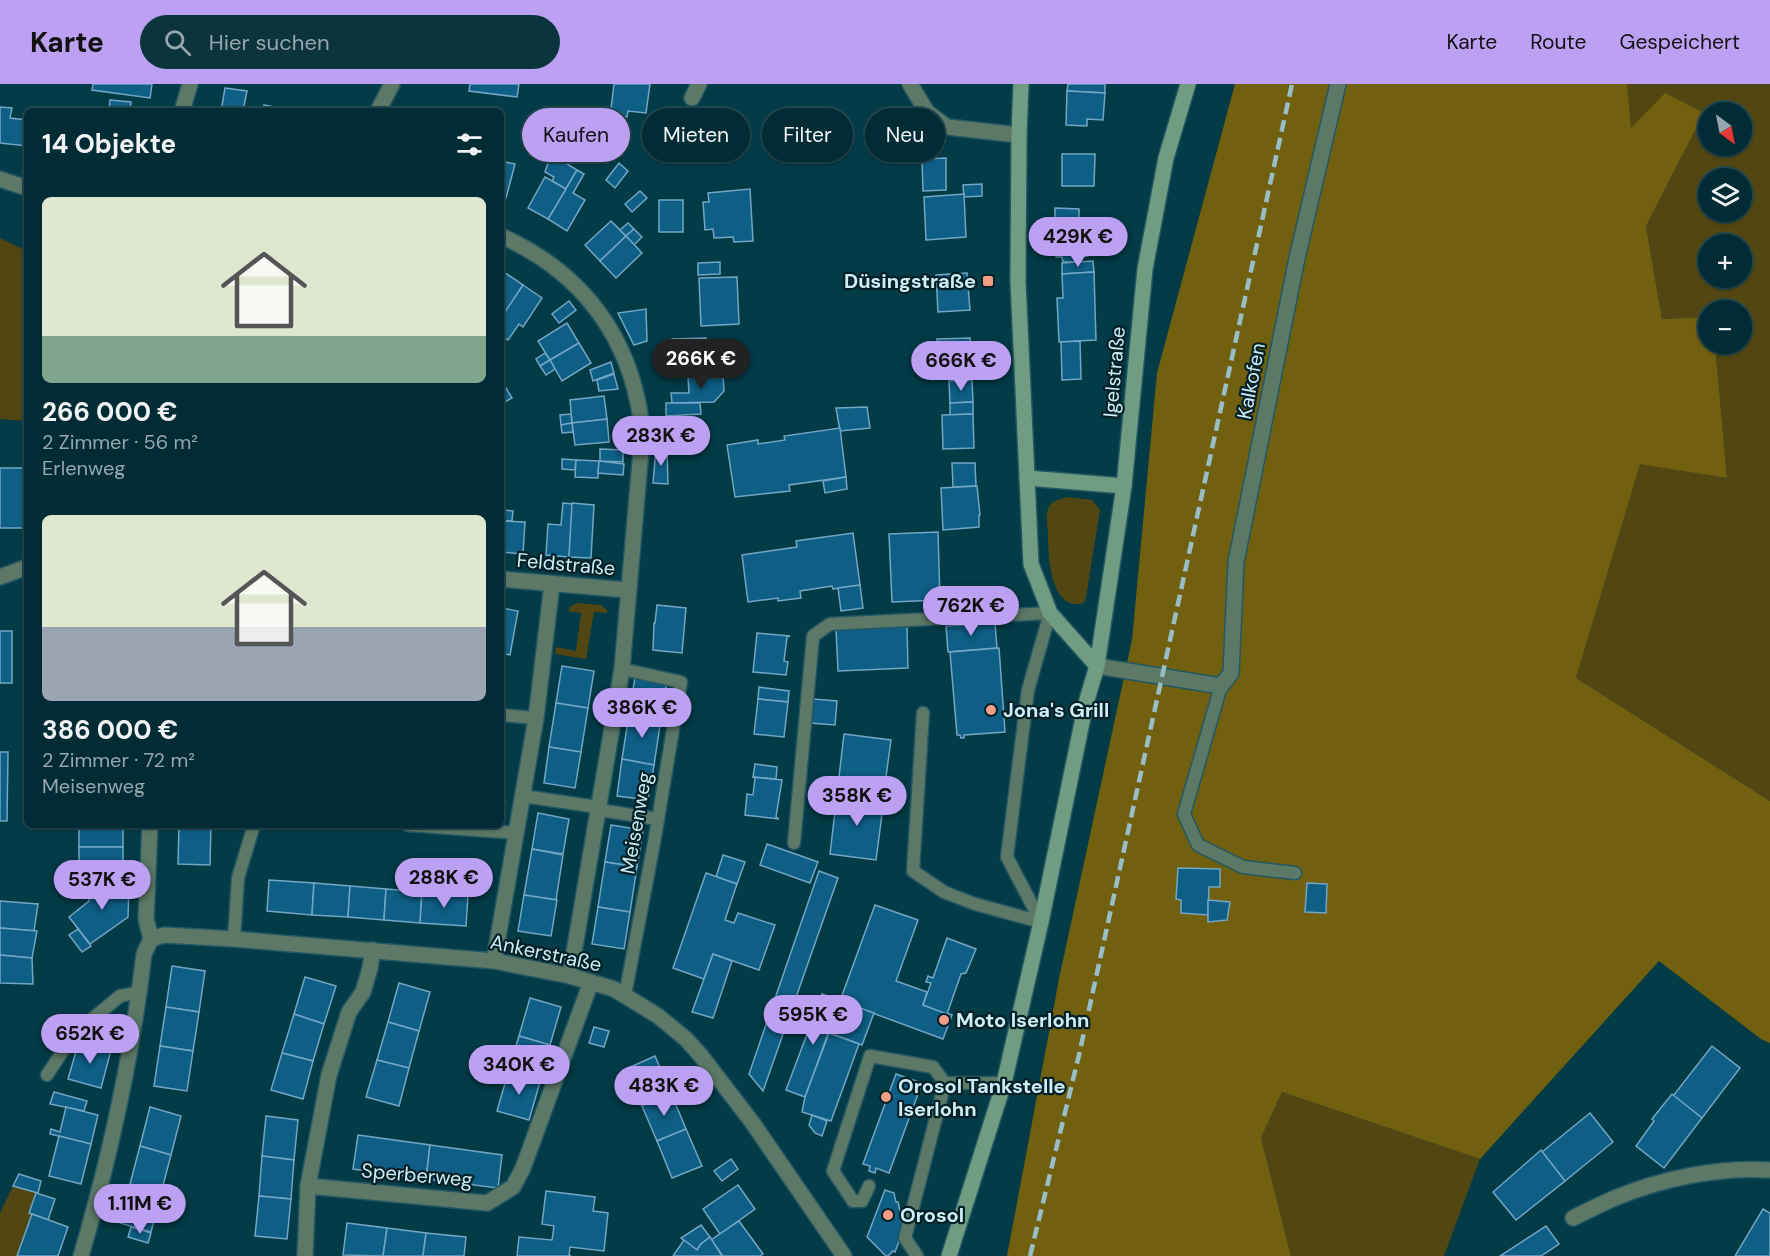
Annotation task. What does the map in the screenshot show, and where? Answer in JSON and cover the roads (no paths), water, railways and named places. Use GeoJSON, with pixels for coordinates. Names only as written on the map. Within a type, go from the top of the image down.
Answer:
{"type":"FeatureCollection","features":[{"type":"Feature","properties":{"kind":"main road"},"geometry":{"type":"LineString","coordinates":[[1021,84],[1018,281],[1031,564],[1050,614],[1097,666]]}},
{"type":"Feature","properties":{"kind":"main road","name":"Igelstraße"},"geometry":{"type":"LineString","coordinates":[[949,1256],[1004,1083],[1041,922],[1086,703],[1097,666],[1124,486],[1145,269],[1166,158],[1188,84]]}},
{"type":"Feature","properties":{"kind":"main road"},"geometry":{"type":"LineString","coordinates":[[1027,478],[1124,486]]}},
{"type":"Feature","properties":{"kind":"street"},"geometry":{"type":"LineString","coordinates":[[183,108],[189,84]]}},
{"type":"Feature","properties":{"kind":"street"},"geometry":{"type":"LineString","coordinates":[[380,108],[392,84]]}},
{"type":"Feature","properties":{"kind":"street"},"geometry":{"type":"LineString","coordinates":[[692,98],[699,84]]}},
{"type":"Feature","properties":{"kind":"street"},"geometry":{"type":"LineString","coordinates":[[910,84],[927,112],[947,128],[1019,135]]}},
{"type":"Feature","properties":{"kind":"street","name":"Kalkofen"},"geometry":{"type":"LineString","coordinates":[[1221,686],[1231,673],[1238,551],[1297,258],[1338,84]]}},
{"type":"Feature","properties":{"kind":"street"},"geometry":{"type":"LineString","coordinates":[[0,179],[24,187]]}},
{"type":"Feature","properties":{"kind":"street","name":"Meisenweg"},"geometry":{"type":"LineString","coordinates":[[504,237],[550,264],[594,303],[619,345],[639,404],[642,439],[627,590],[622,669],[570,976]]}},
{"type":"Feature","properties":{"kind":"street"},"geometry":{"type":"LineString","coordinates":[[0,577],[24,568]]}},
{"type":"Feature","properties":{"kind":"street","name":"Feldstraße"},"geometry":{"type":"LineString","coordinates":[[504,579],[627,590]]}},
{"type":"Feature","properties":{"kind":"street"},"geometry":{"type":"LineString","coordinates":[[494,961],[536,718],[552,584]]}},
{"type":"Feature","properties":{"kind":"street"},"geometry":{"type":"LineString","coordinates":[[1097,666],[1221,686]]}},
{"type":"Feature","properties":{"kind":"street"},"geometry":{"type":"LineString","coordinates":[[81,1256],[124,1082],[140,992],[144,954],[151,939],[146,919],[150,828]]}},
{"type":"Feature","properties":{"kind":"street","name":"Ankerstraße"},"geometry":{"type":"LineString","coordinates":[[151,939],[164,935],[234,939],[494,961],[570,976],[625,995],[658,1016],[686,1039],[702,1057],[752,1122],[844,1256]]}},
{"type":"Feature","properties":{"kind":"street"},"geometry":{"type":"LineString","coordinates":[[305,1256],[308,1186],[329,1075],[349,1012],[363,992],[373,950]]}},
{"type":"Feature","properties":{"kind":"street","name":"Sperberweg"},"geometry":{"type":"LineString","coordinates":[[308,1186],[487,1203],[513,1187],[523,1168],[591,982]]}},
{"type":"Feature","properties":{"kind":"street"},"geometry":{"type":"LineString","coordinates":[[1573,1218],[1616,1197],[1674,1179],[1735,1169],[1770,1170]]}},
{"type":"Feature","properties":{"kind":"lane"},"geometry":{"type":"LineString","coordinates":[[794,843],[813,636],[830,624],[1050,614],[1028,690],[1007,857],[1041,922]]}},
{"type":"Feature","properties":{"kind":"lane","name":"Meisenweg"},"geometry":{"type":"LineString","coordinates":[[622,669],[681,682],[625,995]]}},
{"type":"Feature","properties":{"kind":"lane"},"geometry":{"type":"LineString","coordinates":[[1221,686],[1184,814],[1197,845],[1243,867],[1295,873]]}},
{"type":"Feature","properties":{"kind":"lane"},"geometry":{"type":"LineString","coordinates":[[923,713],[913,871],[944,892],[975,904],[1041,922]]}},
{"type":"Feature","properties":{"kind":"lane"},"geometry":{"type":"LineString","coordinates":[[504,715],[536,718]]}},
{"type":"Feature","properties":{"kind":"lane"},"geometry":{"type":"LineString","coordinates":[[523,796],[658,819]]}},
{"type":"Feature","properties":{"kind":"lane"},"geometry":{"type":"LineString","coordinates":[[234,939],[238,878],[254,828]]}},
{"type":"Feature","properties":{"kind":"lane"},"geometry":{"type":"LineString","coordinates":[[448,828],[516,833]]}},
{"type":"Feature","properties":{"kind":"lane"},"geometry":{"type":"LineString","coordinates":[[47,1075],[74,1034],[120,996],[140,992]]}},
{"type":"Feature","properties":{"kind":"lane"},"geometry":{"type":"LineString","coordinates":[[869,1186],[862,1201],[853,1201],[833,1171],[870,1056],[933,1067],[945,1083]]}},
{"type":"Feature","properties":{"kind":"lane"},"geometry":{"type":"LineString","coordinates":[[945,1083],[1004,1083]]}},
{"type":"Feature","properties":{"kind":"lane"},"geometry":{"type":"LineString","coordinates":[[917,1256],[905,1238],[945,1083]]}},
{"type":"Feature","properties":{"kind":"railway"},"geometry":{"type":"LineString","coordinates":[[1030,1256],[1079,1055],[1292,84]]}},
{"type":"Feature","properties":{"kind":"place","name":"Düsingstraße"},"geometry":{"type":"Point","coordinates":[988,281]}},
{"type":"Feature","properties":{"kind":"place","name":"Jona's Grill"},"geometry":{"type":"Point","coordinates":[991,710]}},
{"type":"Feature","properties":{"kind":"place","name":"Moto Iserlohn"},"geometry":{"type":"Point","coordinates":[944,1020]}},
{"type":"Feature","properties":{"kind":"place","name":"Orosol Tankstelle Iserlohn"},"geometry":{"type":"Point","coordinates":[886,1097]}},
{"type":"Feature","properties":{"kind":"place","name":"Orosol"},"geometry":{"type":"Point","coordinates":[888,1215]}}]}
